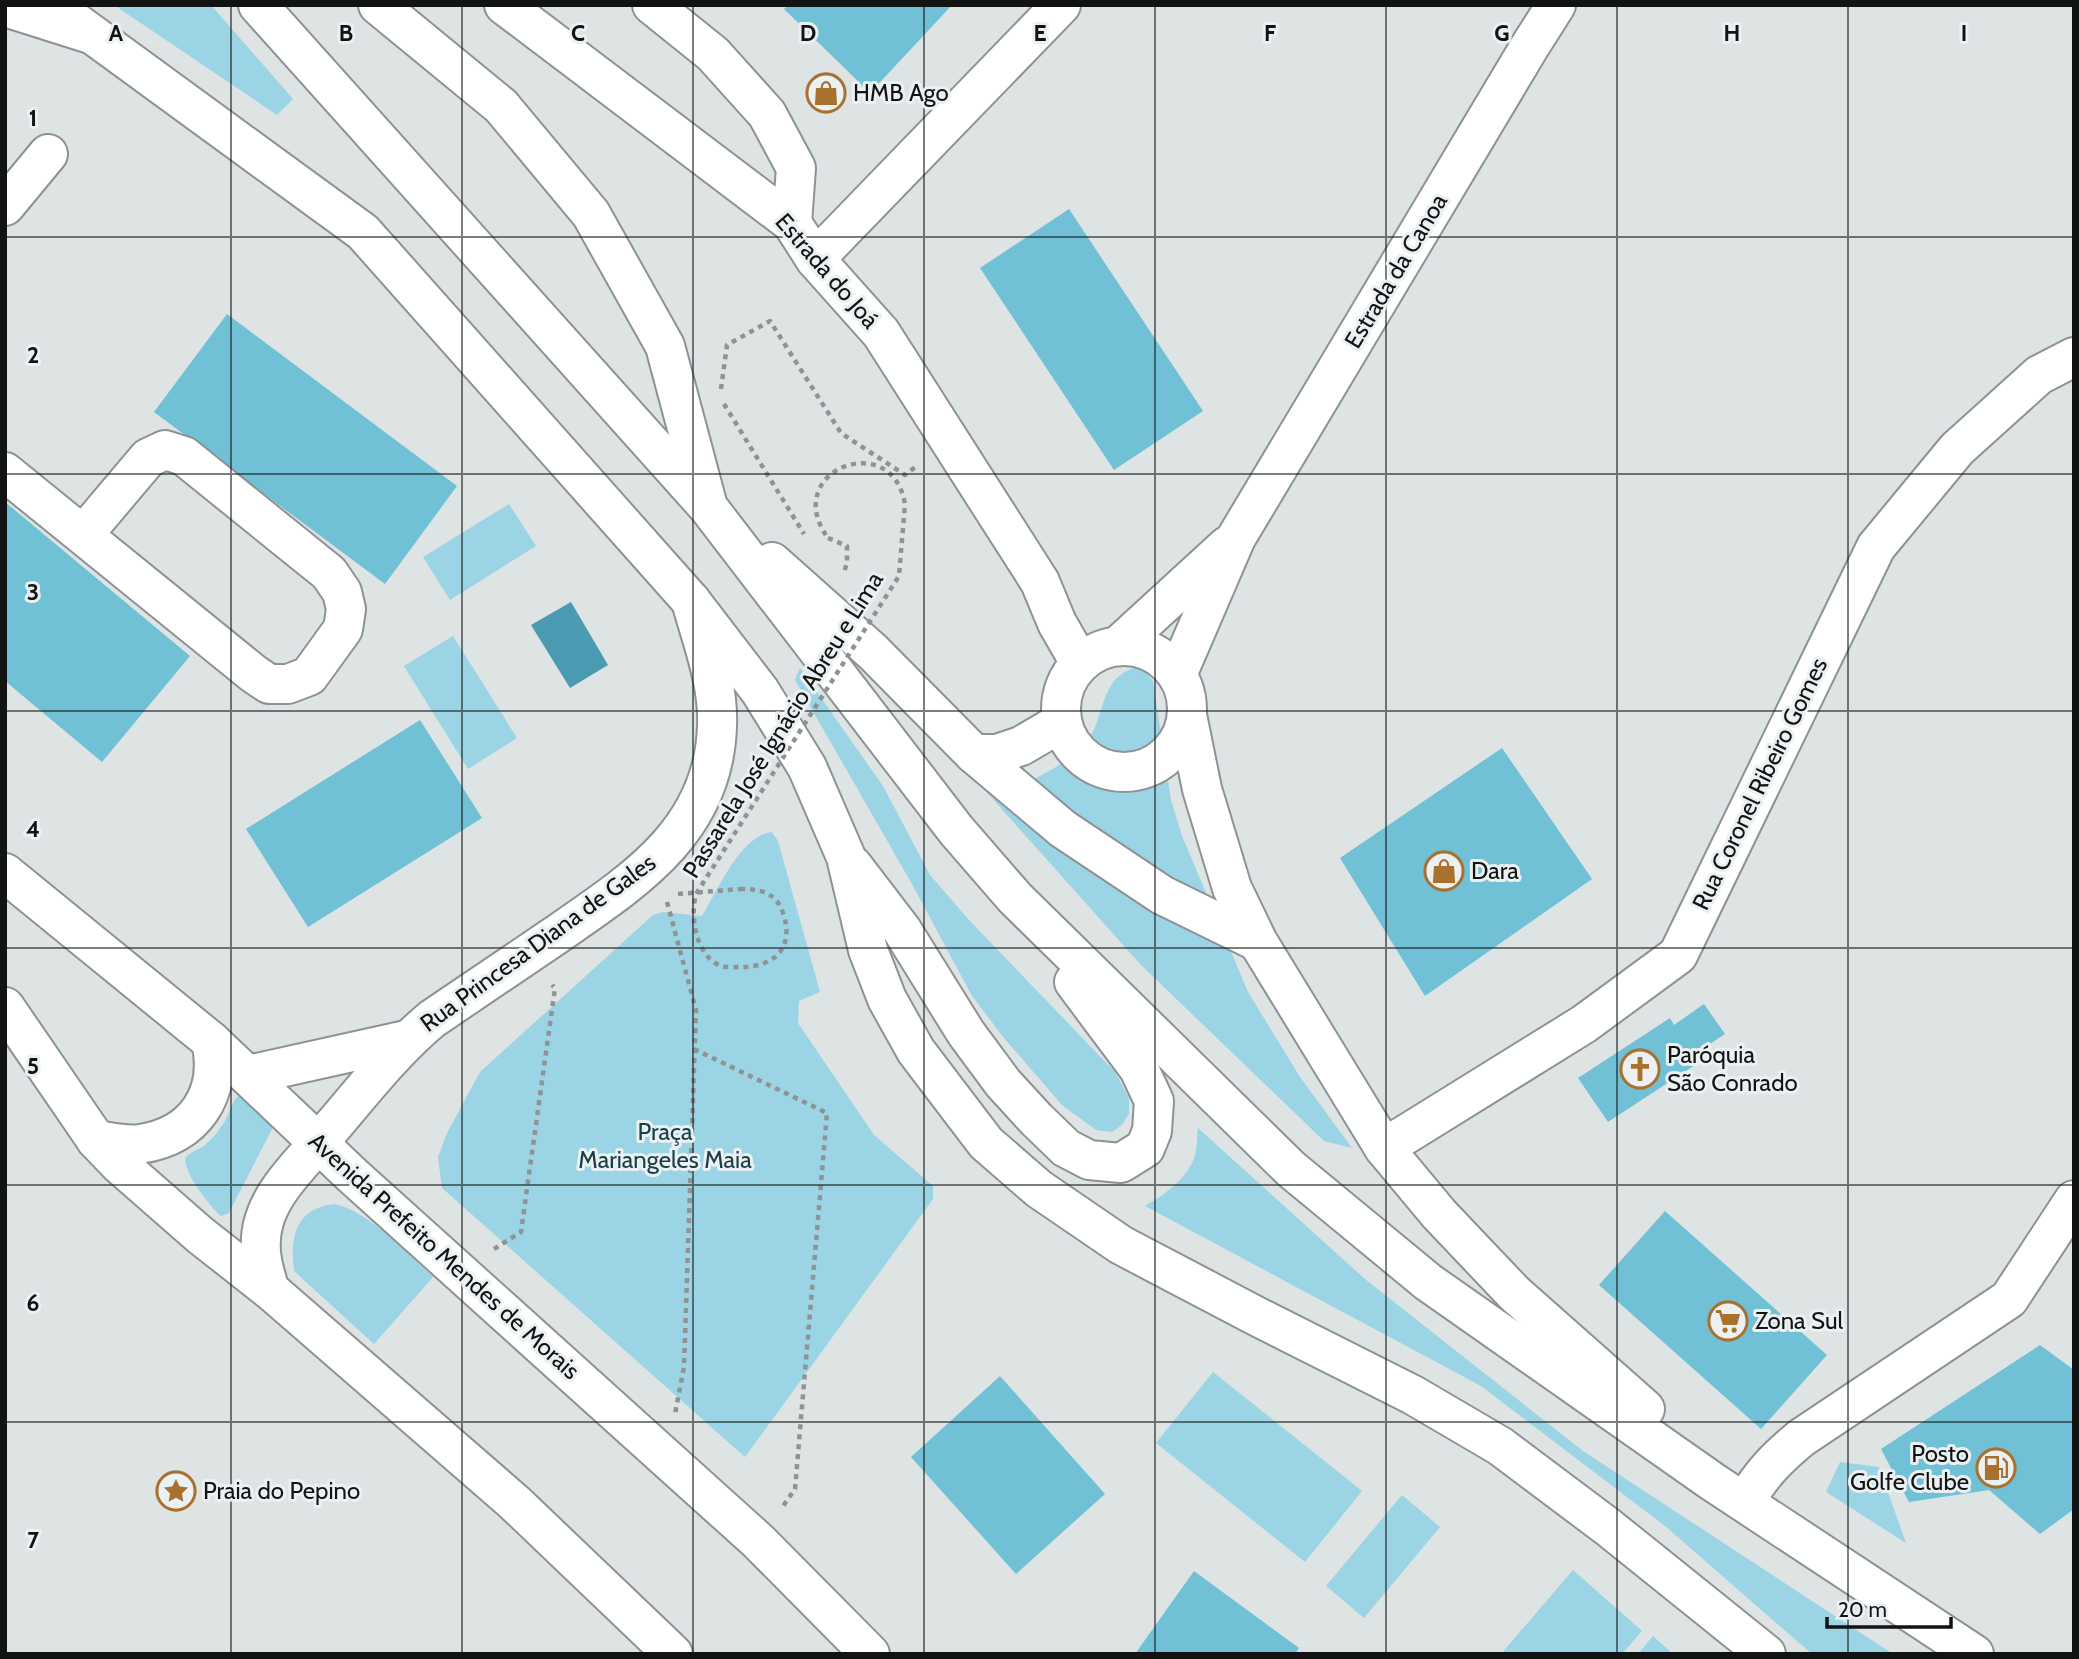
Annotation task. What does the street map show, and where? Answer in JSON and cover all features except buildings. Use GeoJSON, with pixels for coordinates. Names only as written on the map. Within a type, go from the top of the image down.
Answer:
{"type":"FeatureCollection","features":[{"type":"Feature","properties":{"kind":"main road"},"geometry":{"type":"LineString","coordinates":[[52,5],[363,232],[691,601],[760,691],[807,767],[846,857],[868,950],[887,999],[916,1051],[986,1143],[1031,1182],[1121,1245],[1413,1395],[1500,1446],[1608,1527],[1766,1654]]}},
{"type":"Feature","properties":{"kind":"main road"},"geometry":{"type":"LineString","coordinates":[[258,5],[708,507],[956,830],[1015,898],[1291,1169],[1428,1282],[1713,1482],[1974,1654]]}},
{"type":"Feature","properties":{"kind":"main road"},"geometry":{"type":"LineString","coordinates":[[378,5],[501,106],[591,214],[665,346],[708,507],[873,652],[974,754],[1063,829],[1163,895],[1258,942]]}},
{"type":"Feature","properties":{"kind":"main road","name":"Estrada do Joá"},"geometry":{"type":"LineString","coordinates":[[504,5],[792,223],[815,259],[881,333],[1040,582],[1057,623],[1099,653]]}},
{"type":"Feature","properties":{"kind":"main road"},"geometry":{"type":"LineString","coordinates":[[652,5],[713,54],[767,114],[796,168],[792,223]]}},
{"type":"Feature","properties":{"kind":"main road"},"geometry":{"type":"LineString","coordinates":[[815,259],[1061,5]]}},
{"type":"Feature","properties":{"kind":"main road","name":"Estrada da Canoa"},"geometry":{"type":"LineString","coordinates":[[1177,675],[1236,538],[1556,5]]}},
{"type":"Feature","properties":{"kind":"main road"},"geometry":{"type":"LineString","coordinates":[[5,7],[91,34]]}},
{"type":"Feature","properties":{"kind":"main road"},"geometry":{"type":"LineString","coordinates":[[5,206],[48,154]]}},
{"type":"Feature","properties":{"kind":"main road","name":"Rua Coronel Ribeiro Gomes"},"geometry":{"type":"LineString","coordinates":[[1384,1148],[1584,1024],[1678,955],[1876,547],[1957,449],[2039,375],[2074,357]]}},
{"type":"Feature","properties":{"kind":"main road"},"geometry":{"type":"LineString","coordinates":[[5,472],[83,535],[269,684],[288,684],[309,676],[343,629],[346,608],[342,592],[328,573],[184,456],[165,450],[148,458],[83,535]]}},
{"type":"Feature","properties":{"kind":"main road","name":"Estrada da Canoa"},"geometry":{"type":"LineString","coordinates":[[1099,653],[1236,538]]}},
{"type":"Feature","properties":{"kind":"main road","name":"Rua Princesa Diana de Gales"},"geometry":{"type":"LineString","coordinates":[[270,1290],[261,1261],[261,1235],[270,1204],[406,1040],[432,1019],[646,871],[693,815],[715,759],[718,724],[716,697],[691,601]]}},
{"type":"Feature","properties":{"kind":"main road"},"geometry":{"type":"LineString","coordinates":[[1187,715],[1182,734],[1171,751],[1156,764],[1137,771],[1118,771],[1098,767],[1082,756],[1069,740],[1062,722],[1061,701],[1067,680],[1099,653],[1135,646],[1152,652],[1166,662],[1177,675],[1186,701],[1202,789],[1232,888],[1258,942],[1384,1148],[1439,1214],[1514,1293],[1648,1412],[1713,1482]]}},
{"type":"Feature","properties":{"kind":"main road"},"geometry":{"type":"LineString","coordinates":[[974,754],[997,754],[1021,746],[1062,722]]}},
{"type":"Feature","properties":{"kind":"main road"},"geometry":{"type":"LineString","coordinates":[[846,857],[902,930],[966,1033],[1019,1101],[1066,1148],[1089,1160],[1121,1163],[1144,1148],[1152,1131],[1154,1101],[1139,1069],[1015,898]]}},
{"type":"Feature","properties":{"kind":"main road","name":"Avenida Prefeito Mendes de Morais"},"geometry":{"type":"LineString","coordinates":[[5,873],[211,1041],[352,1175],[758,1541],[870,1654]]}},
{"type":"Feature","properties":{"kind":"main road"},"geometry":{"type":"LineString","coordinates":[[5,1007],[96,1140],[149,1192],[270,1290],[515,1503],[673,1654]]}},
{"type":"Feature","properties":{"kind":"main road"},"geometry":{"type":"LineString","coordinates":[[248,1075],[406,1040]]}},
{"type":"Feature","properties":{"kind":"main road"},"geometry":{"type":"LineString","coordinates":[[96,1140],[138,1144],[162,1138],[196,1117],[210,1094],[213,1081],[215,1059],[211,1041]]}},
{"type":"Feature","properties":{"kind":"main road"},"geometry":{"type":"LineString","coordinates":[[1745,1502],[1774,1460],[1801,1438],[2009,1299],[2074,1200]]}},
{"type":"Feature","properties":{"kind":"path"},"geometry":{"type":"LineString","coordinates":[[807,538],[720,397],[727,345],[770,321],[841,433],[905,475],[951,440]]}},
{"type":"Feature","properties":{"kind":"path","name":"Passarela José Ignácio Abreu e Lima"},"geometry":{"type":"LineString","coordinates":[[740,889],[760,889],[780,904],[788,930],[786,943],[778,955],[768,962],[751,967],[719,965],[704,953],[694,928],[693,905],[696,894],[899,576],[905,504],[896,480],[887,471],[873,464],[850,463],[833,471],[819,488],[815,511],[819,525],[828,538]]}},
{"type":"Feature","properties":{"kind":"path"},"geometry":{"type":"LineString","coordinates":[[665,895],[696,1010],[684,1367],[666,1458]]}},
{"type":"Feature","properties":{"kind":"path"},"geometry":{"type":"LineString","coordinates":[[459,1271],[521,1232],[555,988]]}},
{"type":"Feature","properties":{"kind":"path"},"geometry":{"type":"LineString","coordinates":[[694,1049],[827,1113],[795,1489],[758,1541]]}},
{"type":"Feature","properties":{"kind":"green space"},"geometry":{"type":"Polygon","coordinates":[[[114,5],[211,5],[293,99],[277,115],[114,5]]]}},
{"type":"Feature","properties":{"kind":"green space"},"geometry":{"type":"Polygon","coordinates":[[[509,504],[536,546],[450,600],[423,557],[509,504]]]}},
{"type":"Feature","properties":{"kind":"green space"},"geometry":{"type":"Polygon","coordinates":[[[453,636],[517,738],[468,769],[404,666],[453,636]]]}},
{"type":"Feature","properties":{"kind":"green space"},"geometry":{"type":"Polygon","coordinates":[[[1141,666],[1153,681],[1171,800],[1182,836],[1248,992],[1300,1077],[1352,1148],[1324,1141],[1141,965],[933,732],[1021,786],[1062,763],[1084,745],[1097,723],[1116,678],[1141,666]]]}},
{"type":"Feature","properties":{"kind":"green space"},"geometry":{"type":"Polygon","coordinates":[[[800,668],[883,786],[930,875],[969,920],[1115,1072],[1129,1098],[1129,1114],[1122,1125],[1112,1132],[1096,1130],[1062,1105],[972,996],[912,884],[795,680],[800,668]]]}},
{"type":"Feature","properties":{"kind":"green space","name":"Praça Mariangeles Maia"},"geometry":{"type":"Polygon","coordinates":[[[772,832],[778,841],[820,992],[799,1001],[798,1023],[874,1135],[933,1186],[933,1199],[745,1457],[442,1188],[438,1157],[447,1133],[480,1072],[653,915],[663,912],[702,916],[740,853],[760,836],[772,832]]]}},
{"type":"Feature","properties":{"kind":"green space"},"geometry":{"type":"Polygon","coordinates":[[[240,1094],[274,1125],[229,1213],[221,1216],[197,1187],[185,1161],[187,1156],[204,1146],[216,1134],[240,1094]]]}},
{"type":"Feature","properties":{"kind":"green space"},"geometry":{"type":"Polygon","coordinates":[[[1198,1128],[1366,1280],[1583,1451],[1893,1654],[1812,1654],[1665,1526],[1481,1386],[1145,1206],[1168,1191],[1187,1171],[1195,1155],[1198,1128]]]}},
{"type":"Feature","properties":{"kind":"green space"},"geometry":{"type":"Polygon","coordinates":[[[334,1204],[347,1208],[374,1224],[433,1277],[374,1344],[294,1271],[293,1247],[303,1218],[321,1207],[334,1204]]]}},
{"type":"Feature","properties":{"kind":"green space"},"geometry":{"type":"Polygon","coordinates":[[[1213,1372],[1362,1491],[1305,1562],[1156,1443],[1213,1372]]]}},
{"type":"Feature","properties":{"kind":"green space"},"geometry":{"type":"Polygon","coordinates":[[[1840,1462],[1879,1467],[1906,1543],[1826,1492],[1840,1462]]]}},
{"type":"Feature","properties":{"kind":"green space"},"geometry":{"type":"Polygon","coordinates":[[[1402,1495],[1440,1527],[1364,1618],[1326,1586],[1402,1495]]]}},
{"type":"Feature","properties":{"kind":"green space"},"geometry":{"type":"Polygon","coordinates":[[[1573,1570],[1642,1631],[1622,1654],[1501,1654],[1573,1570]]]}},
{"type":"Feature","properties":{"kind":"green space"},"geometry":{"type":"Polygon","coordinates":[[[1653,1636],[1673,1654],[1638,1654],[1653,1636]]]}},
{"type":"Feature","properties":{"kind":"shaded area"},"geometry":{"type":"Polygon","coordinates":[[[571,602],[608,665],[570,688],[531,625],[571,602]]]}},
{"type":"Feature","properties":{"kind":"place","name":"HMB Ago"},"geometry":{"type":"Point","coordinates":[826,93]}},
{"type":"Feature","properties":{"kind":"place","name":"Dara"},"geometry":{"type":"Point","coordinates":[1444,871]}},
{"type":"Feature","properties":{"kind":"place","name":"Paróquia São Conrado"},"geometry":{"type":"Point","coordinates":[1640,1069]}},
{"type":"Feature","properties":{"kind":"place","name":"Zona Sul"},"geometry":{"type":"Point","coordinates":[1728,1321]}},
{"type":"Feature","properties":{"kind":"place","name":"Posto Golfe Clube"},"geometry":{"type":"Point","coordinates":[1996,1468]}},
{"type":"Feature","properties":{"kind":"place","name":"Praia do Pepino"},"geometry":{"type":"Point","coordinates":[176,1491]}}]}
